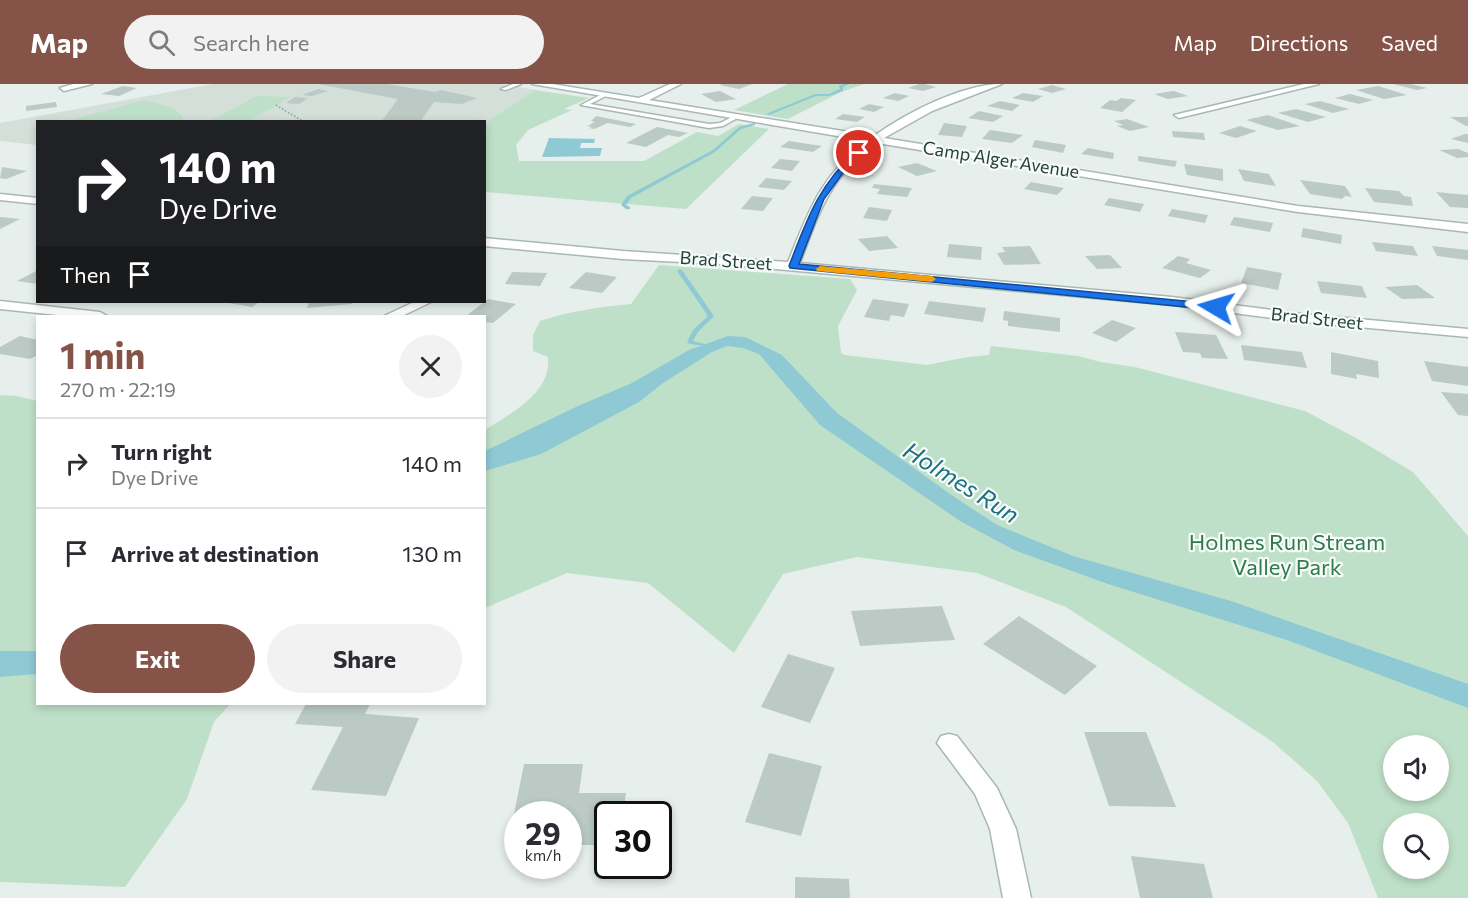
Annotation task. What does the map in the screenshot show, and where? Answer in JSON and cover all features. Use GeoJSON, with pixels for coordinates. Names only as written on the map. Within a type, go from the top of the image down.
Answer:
{"type":"FeatureCollection","features":[{"type":"Feature","properties":{"kind":"street"},"geometry":{"type":"LineString","coordinates":[[64,88],[88,84]]}},
{"type":"Feature","properties":{"kind":"street","name":"Camp Alger Avenue"},"geometry":{"type":"LineString","coordinates":[[536,84],[1298,209],[1468,228]]}},
{"type":"Feature","properties":{"kind":"street"},"geometry":{"type":"LineString","coordinates":[[640,101],[677,84]]}},
{"type":"Feature","properties":{"kind":"street"},"geometry":{"type":"LineString","coordinates":[[793,266],[820,199],[845,165],[897,126],[936,105],[998,84]]}},
{"type":"Feature","properties":{"kind":"street"},"geometry":{"type":"LineString","coordinates":[[1179,115],[1315,84]]}},
{"type":"Feature","properties":{"kind":"street"},"geometry":{"type":"LineString","coordinates":[[0,197],[36,201]]}},
{"type":"Feature","properties":{"kind":"street","name":"Brad Street"},"geometry":{"type":"LineString","coordinates":[[486,244],[793,266],[1468,333]]}},
{"type":"Feature","properties":{"kind":"street"},"geometry":{"type":"LineString","coordinates":[[393,315],[422,303]]}},
{"type":"Feature","properties":{"kind":"street"},"geometry":{"type":"LineString","coordinates":[[0,305],[91,315]]}},
{"type":"Feature","properties":{"kind":"street"},"geometry":{"type":"LineString","coordinates":[[949,743],[985,788],[1003,829],[1017,898]]}},
{"type":"Feature","properties":{"kind":"lane"},"geometry":{"type":"LineString","coordinates":[[504,89],[518,84]]}},
{"type":"Feature","properties":{"kind":"lane"},"geometry":{"type":"LineString","coordinates":[[604,95],[584,105],[709,126],[721,125],[736,117]]}},
{"type":"Feature","properties":{"kind":"path"},"geometry":{"type":"LineString","coordinates":[[276,105],[301,120]]}},
{"type":"Feature","properties":{"kind":"shaded area"},"geometry":{"type":"Polygon","coordinates":[[[213,84],[502,84],[535,90],[486,122],[486,120],[36,120],[36,145],[0,141],[0,123],[213,84]]]}},
{"type":"Feature","properties":{"kind":"green space"},"geometry":{"type":"Polygon","coordinates":[[[788,84],[864,84],[841,92],[788,119],[734,110],[788,84]]]}},
{"type":"Feature","properties":{"kind":"green space"},"geometry":{"type":"Polygon","coordinates":[[[535,90],[589,98],[564,109],[572,110],[528,130],[516,145],[519,161],[644,161],[697,132],[718,136],[739,124],[769,129],[686,209],[486,192],[486,122],[535,90]]]}},
{"type":"Feature","properties":{"kind":"green space"},"geometry":{"type":"Polygon","coordinates":[[[257,96],[290,97],[251,120],[212,120],[257,96]]]}},
{"type":"Feature","properties":{"kind":"green space"},"geometry":{"type":"Polygon","coordinates":[[[144,100],[173,109],[184,120],[71,120],[144,100]]]}},
{"type":"Feature","properties":{"kind":"green space","name":"Holmes Run Stream Valley Park"},"geometry":{"type":"Polygon","coordinates":[[[659,265],[850,279],[857,290],[838,326],[841,353],[845,355],[927,365],[989,355],[991,346],[1078,356],[1135,367],[1305,411],[1413,472],[1468,536],[1468,898],[1378,898],[1348,823],[1317,781],[1273,742],[1066,607],[977,573],[857,557],[783,574],[734,653],[648,583],[567,573],[486,608],[486,429],[528,401],[544,381],[548,370],[548,357],[533,351],[533,335],[540,321],[585,310],[631,304],[659,265]]]}},
{"type":"Feature","properties":{"kind":"green space"},"geometry":{"type":"Polygon","coordinates":[[[0,395],[36,401],[36,705],[229,705],[214,722],[187,799],[125,887],[0,882],[0,395]]]}},
{"type":"Feature","properties":{"kind":"water"},"geometry":{"type":"Polygon","coordinates":[[[549,138],[595,139],[594,143],[581,143],[580,148],[602,148],[600,156],[542,157],[549,138]]]}},
{"type":"Feature","properties":{"kind":"water"},"geometry":{"type":"Polygon","coordinates":[[[728,336],[745,337],[782,355],[837,413],[997,525],[1073,556],[1231,601],[1468,684],[1468,708],[1287,640],[1108,584],[1014,550],[960,521],[820,425],[759,354],[743,348],[727,346],[712,352],[663,383],[639,402],[541,454],[486,471],[486,451],[632,383],[689,350],[728,336]]]}},
{"type":"Feature","properties":{"kind":"water"},"geometry":{"type":"Polygon","coordinates":[[[0,651],[36,651],[36,674],[0,677],[0,651]]]}},
{"type":"Feature","properties":{"kind":"building"},"geometry":{"type":"Polygon","coordinates":[[[318,84],[387,84],[435,92],[441,90],[477,98],[462,104],[434,102],[421,120],[382,120],[398,99],[318,84]]]}},
{"type":"Feature","properties":{"kind":"building"},"geometry":{"type":"Polygon","coordinates":[[[752,84],[739,89],[719,85],[752,84]]]}},
{"type":"Feature","properties":{"kind":"building"},"geometry":{"type":"Polygon","coordinates":[[[919,84],[936,87],[923,91],[908,88],[919,84]]]}},
{"type":"Feature","properties":{"kind":"building"},"geometry":{"type":"Polygon","coordinates":[[[1393,84],[1411,84],[1427,88],[1417,90],[1393,84]]]}},
{"type":"Feature","properties":{"kind":"building"},"geometry":{"type":"Polygon","coordinates":[[[1052,85],[1066,89],[1052,93],[1038,89],[1052,85]]]}},
{"type":"Feature","properties":{"kind":"building"},"geometry":{"type":"Polygon","coordinates":[[[123,86],[137,88],[119,96],[101,94],[123,86]]]}},
{"type":"Feature","properties":{"kind":"building"},"geometry":{"type":"Polygon","coordinates":[[[1378,86],[1407,95],[1384,99],[1356,90],[1378,86]]]}},
{"type":"Feature","properties":{"kind":"building"},"geometry":{"type":"Polygon","coordinates":[[[318,89],[328,91],[312,96],[302,95],[318,89]]]}},
{"type":"Feature","properties":{"kind":"building"},"geometry":{"type":"Polygon","coordinates":[[[720,91],[736,99],[716,102],[701,94],[720,91]]]}},
{"type":"Feature","properties":{"kind":"building"},"geometry":{"type":"Polygon","coordinates":[[[1174,91],[1188,96],[1168,99],[1154,94],[1174,91]]]}},
{"type":"Feature","properties":{"kind":"building"},"geometry":{"type":"Polygon","coordinates":[[[895,93],[909,96],[898,101],[883,98],[895,93]]]}},
{"type":"Feature","properties":{"kind":"building"},"geometry":{"type":"Polygon","coordinates":[[[1023,93],[1043,96],[1033,102],[1012,98],[1023,93]]]}},
{"type":"Feature","properties":{"kind":"building"},"geometry":{"type":"Polygon","coordinates":[[[1350,94],[1373,100],[1359,104],[1335,98],[1350,94]]]}},
{"type":"Feature","properties":{"kind":"building"},"geometry":{"type":"Polygon","coordinates":[[[295,97],[308,98],[299,104],[286,103],[295,97]]]}},
{"type":"Feature","properties":{"kind":"building"},"geometry":{"type":"Polygon","coordinates":[[[1121,98],[1136,100],[1122,112],[1100,108],[1110,100],[1116,101],[1121,98]]]}},
{"type":"Feature","properties":{"kind":"building"},"geometry":{"type":"Polygon","coordinates":[[[1000,101],[1020,105],[1012,111],[987,106],[1000,101]]]}},
{"type":"Feature","properties":{"kind":"building"},"geometry":{"type":"Polygon","coordinates":[[[1320,101],[1349,109],[1333,113],[1305,104],[1320,101]]]}},
{"type":"Feature","properties":{"kind":"building"},"geometry":{"type":"Polygon","coordinates":[[[56,102],[57,107],[26,111],[26,106],[56,102]]]}},
{"type":"Feature","properties":{"kind":"building"},"geometry":{"type":"Polygon","coordinates":[[[869,104],[884,107],[874,112],[859,109],[869,104]]]}},
{"type":"Feature","properties":{"kind":"building"},"geometry":{"type":"Polygon","coordinates":[[[1296,109],[1326,117],[1308,122],[1278,113],[1296,109]]]}},
{"type":"Feature","properties":{"kind":"building"},"geometry":{"type":"Polygon","coordinates":[[[979,111],[1003,116],[993,122],[968,118],[979,111]]]}},
{"type":"Feature","properties":{"kind":"building"},"geometry":{"type":"Polygon","coordinates":[[[843,114],[865,117],[857,122],[835,119],[843,114]]]}},
{"type":"Feature","properties":{"kind":"building"},"geometry":{"type":"Polygon","coordinates":[[[1268,115],[1300,126],[1278,130],[1246,120],[1268,115]]]}},
{"type":"Feature","properties":{"kind":"building"},"geometry":{"type":"Polygon","coordinates":[[[596,116],[636,124],[630,127],[608,123],[594,129],[589,128],[592,127],[587,126],[595,122],[591,121],[596,116]]]}},
{"type":"Feature","properties":{"kind":"building"},"geometry":{"type":"Polygon","coordinates":[[[1450,117],[1468,117],[1468,126],[1466,126],[1450,117]]]}},
{"type":"Feature","properties":{"kind":"building"},"geometry":{"type":"Polygon","coordinates":[[[1127,119],[1149,127],[1130,131],[1117,126],[1123,125],[1114,121],[1127,119]]]}},
{"type":"Feature","properties":{"kind":"building"},"geometry":{"type":"Polygon","coordinates":[[[944,123],[967,126],[962,137],[938,135],[944,123]]]}},
{"type":"Feature","properties":{"kind":"building"},"geometry":{"type":"Polygon","coordinates":[[[1240,126],[1257,131],[1236,138],[1219,133],[1240,126]]]}},
{"type":"Feature","properties":{"kind":"building"},"geometry":{"type":"Polygon","coordinates":[[[657,127],[688,133],[679,137],[668,135],[646,147],[626,143],[657,127]]]}},
{"type":"Feature","properties":{"kind":"building"},"geometry":{"type":"Polygon","coordinates":[[[990,130],[1023,135],[1012,143],[982,139],[990,130]]]}},
{"type":"Feature","properties":{"kind":"building"},"geometry":{"type":"Polygon","coordinates":[[[1172,131],[1204,133],[1205,140],[1173,137],[1172,131]]]}},
{"type":"Feature","properties":{"kind":"building"},"geometry":{"type":"Polygon","coordinates":[[[1468,134],[1468,143],[1451,139],[1468,134]]]}},
{"type":"Feature","properties":{"kind":"building"},"geometry":{"type":"Polygon","coordinates":[[[1035,140],[1066,145],[1063,153],[1032,147],[1035,140]]]}},
{"type":"Feature","properties":{"kind":"building"},"geometry":{"type":"Polygon","coordinates":[[[789,141],[822,146],[813,152],[780,147],[789,141]]]}},
{"type":"Feature","properties":{"kind":"building"},"geometry":{"type":"Polygon","coordinates":[[[1088,148],[1114,153],[1113,159],[1081,154],[1088,148]]]}},
{"type":"Feature","properties":{"kind":"building"},"geometry":{"type":"Polygon","coordinates":[[[1458,149],[1468,153],[1468,157],[1457,158],[1439,150],[1458,149]]]}},
{"type":"Feature","properties":{"kind":"building"},"geometry":{"type":"Polygon","coordinates":[[[1138,156],[1177,161],[1175,167],[1138,161],[1138,156]]]}},
{"type":"Feature","properties":{"kind":"building"},"geometry":{"type":"Polygon","coordinates":[[[780,159],[800,161],[792,171],[771,168],[780,159]]]}},
{"type":"Feature","properties":{"kind":"building"},"geometry":{"type":"Polygon","coordinates":[[[917,163],[937,171],[917,176],[898,167],[917,163]]]}},
{"type":"Feature","properties":{"kind":"building"},"geometry":{"type":"Polygon","coordinates":[[[1184,164],[1223,169],[1223,181],[1187,175],[1184,164]]]}},
{"type":"Feature","properties":{"kind":"building"},"geometry":{"type":"Polygon","coordinates":[[[2,167],[27,171],[6,179],[0,178],[2,167]]]}},
{"type":"Feature","properties":{"kind":"building"},"geometry":{"type":"Polygon","coordinates":[[[1238,169],[1269,174],[1276,186],[1244,181],[1238,169]]]}},
{"type":"Feature","properties":{"kind":"building"},"geometry":{"type":"Polygon","coordinates":[[[766,178],[792,181],[784,190],[758,187],[766,178]]]}},
{"type":"Feature","properties":{"kind":"building"},"geometry":{"type":"Polygon","coordinates":[[[1300,180],[1345,186],[1352,197],[1345,196],[1342,199],[1310,194],[1300,180]]]}},
{"type":"Feature","properties":{"kind":"building"},"geometry":{"type":"Polygon","coordinates":[[[1031,182],[1064,188],[1057,195],[1024,189],[1031,182]]]}},
{"type":"Feature","properties":{"kind":"building"},"geometry":{"type":"Polygon","coordinates":[[[874,184],[912,188],[907,197],[877,194],[880,189],[872,188],[874,184]]]}},
{"type":"Feature","properties":{"kind":"building"},"geometry":{"type":"Polygon","coordinates":[[[1365,188],[1399,191],[1404,196],[1411,197],[1413,206],[1374,202],[1365,188]]]}},
{"type":"Feature","properties":{"kind":"building"},"geometry":{"type":"Polygon","coordinates":[[[1436,192],[1468,195],[1468,208],[1450,207],[1436,192]]]}},
{"type":"Feature","properties":{"kind":"building"},"geometry":{"type":"Polygon","coordinates":[[[752,196],[773,198],[763,211],[741,209],[752,196]]]}},
{"type":"Feature","properties":{"kind":"building"},"geometry":{"type":"Polygon","coordinates":[[[1109,198],[1144,204],[1140,212],[1104,205],[1109,198]]]}},
{"type":"Feature","properties":{"kind":"building"},"geometry":{"type":"Polygon","coordinates":[[[869,207],[892,210],[887,221],[863,218],[869,207]]]}},
{"type":"Feature","properties":{"kind":"building"},"geometry":{"type":"Polygon","coordinates":[[[1172,209],[1208,215],[1205,223],[1168,216],[1172,209]]]}},
{"type":"Feature","properties":{"kind":"building"},"geometry":{"type":"Polygon","coordinates":[[[0,217],[20,219],[0,229],[0,217]]]}},
{"type":"Feature","properties":{"kind":"building"},"geometry":{"type":"Polygon","coordinates":[[[1234,217],[1273,223],[1270,232],[1230,225],[1234,217]]]}},
{"type":"Feature","properties":{"kind":"building"},"geometry":{"type":"Polygon","coordinates":[[[1303,228],[1342,235],[1341,244],[1301,237],[1303,228]]]}},
{"type":"Feature","properties":{"kind":"building"},"geometry":{"type":"Polygon","coordinates":[[[887,236],[898,248],[869,251],[858,239],[887,236]]]}},
{"type":"Feature","properties":{"kind":"building"},"geometry":{"type":"Polygon","coordinates":[[[1372,242],[1413,246],[1418,256],[1376,251],[1372,242]]]}},
{"type":"Feature","properties":{"kind":"building"},"geometry":{"type":"Polygon","coordinates":[[[949,244],[982,247],[981,260],[947,257],[949,244]]]}},
{"type":"Feature","properties":{"kind":"building"},"geometry":{"type":"Polygon","coordinates":[[[1030,246],[1041,264],[1004,265],[997,253],[1005,252],[1002,247],[1030,246]]]}},
{"type":"Feature","properties":{"kind":"building"},"geometry":{"type":"Polygon","coordinates":[[[1432,246],[1468,250],[1468,260],[1437,256],[1432,246]]]}},
{"type":"Feature","properties":{"kind":"building"},"geometry":{"type":"Polygon","coordinates":[[[1110,255],[1122,268],[1097,269],[1085,256],[1110,255]]]}},
{"type":"Feature","properties":{"kind":"building"},"geometry":{"type":"Polygon","coordinates":[[[1178,256],[1190,259],[1186,263],[1211,270],[1200,278],[1162,268],[1178,256]]]}},
{"type":"Feature","properties":{"kind":"building"},"geometry":{"type":"Polygon","coordinates":[[[1247,267],[1282,273],[1278,290],[1241,283],[1247,267]]]}},
{"type":"Feature","properties":{"kind":"building"},"geometry":{"type":"Polygon","coordinates":[[[36,271],[36,284],[17,281],[36,271]]]}},
{"type":"Feature","properties":{"kind":"building"},"geometry":{"type":"Polygon","coordinates":[[[512,272],[547,273],[540,286],[505,284],[512,272]]]}},
{"type":"Feature","properties":{"kind":"building"},"geometry":{"type":"Polygon","coordinates":[[[586,272],[617,277],[602,293],[569,288],[586,272]]]}},
{"type":"Feature","properties":{"kind":"building"},"geometry":{"type":"Polygon","coordinates":[[[1317,281],[1362,286],[1367,298],[1321,293],[1317,281]]]}},
{"type":"Feature","properties":{"kind":"building"},"geometry":{"type":"Polygon","coordinates":[[[1417,285],[1435,298],[1402,299],[1385,287],[1417,285]]]}},
{"type":"Feature","properties":{"kind":"building"},"geometry":{"type":"Polygon","coordinates":[[[873,299],[909,304],[904,317],[891,315],[889,321],[864,317],[873,299]]]}},
{"type":"Feature","properties":{"kind":"building"},"geometry":{"type":"Polygon","coordinates":[[[486,301],[516,304],[493,323],[486,322],[486,315],[467,315],[486,303],[486,301]]]}},
{"type":"Feature","properties":{"kind":"building"},"geometry":{"type":"Polygon","coordinates":[[[929,301],[986,308],[983,322],[924,314],[929,301]]]}},
{"type":"Feature","properties":{"kind":"building"},"geometry":{"type":"Polygon","coordinates":[[[229,303],[258,303],[252,307],[229,303]]]}},
{"type":"Feature","properties":{"kind":"building"},"geometry":{"type":"Polygon","coordinates":[[[309,303],[352,303],[352,304],[307,308],[309,303]]]}},
{"type":"Feature","properties":{"kind":"building"},"geometry":{"type":"Polygon","coordinates":[[[1004,311],[1060,318],[1060,332],[1008,326],[1008,321],[1003,320],[1004,311]]]}},
{"type":"Feature","properties":{"kind":"building"},"geometry":{"type":"Polygon","coordinates":[[[1112,320],[1136,328],[1116,342],[1092,333],[1112,320]]]}},
{"type":"Feature","properties":{"kind":"building"},"geometry":{"type":"Polygon","coordinates":[[[1175,332],[1216,335],[1228,359],[1202,358],[1200,353],[1183,352],[1175,332]]]}},
{"type":"Feature","properties":{"kind":"building"},"geometry":{"type":"Polygon","coordinates":[[[20,336],[36,340],[36,356],[30,359],[0,354],[0,347],[20,336]]]}},
{"type":"Feature","properties":{"kind":"building"},"geometry":{"type":"Polygon","coordinates":[[[1241,345],[1302,352],[1307,368],[1244,360],[1241,345]]]}},
{"type":"Feature","properties":{"kind":"building"},"geometry":{"type":"Polygon","coordinates":[[[1331,352],[1378,361],[1379,378],[1356,374],[1357,379],[1331,374],[1331,352]]]}},
{"type":"Feature","properties":{"kind":"building"},"geometry":{"type":"Polygon","coordinates":[[[1424,361],[1468,367],[1468,386],[1432,381],[1424,361]]]}},
{"type":"Feature","properties":{"kind":"building"},"geometry":{"type":"Polygon","coordinates":[[[1441,392],[1468,394],[1468,416],[1458,415],[1441,392]]]}},
{"type":"Feature","properties":{"kind":"building"},"geometry":{"type":"Polygon","coordinates":[[[942,606],[955,640],[860,646],[851,611],[942,606]]]}},
{"type":"Feature","properties":{"kind":"building"},"geometry":{"type":"Polygon","coordinates":[[[1019,616],[1097,666],[1065,695],[983,644],[1019,616]]]}},
{"type":"Feature","properties":{"kind":"building"},"geometry":{"type":"Polygon","coordinates":[[[788,654],[835,668],[810,723],[761,707],[788,654]]]}},
{"type":"Feature","properties":{"kind":"building"},"geometry":{"type":"Polygon","coordinates":[[[305,705],[370,705],[365,714],[419,718],[386,796],[311,790],[343,727],[295,724],[305,705]]]}},
{"type":"Feature","properties":{"kind":"building"},"geometry":{"type":"Polygon","coordinates":[[[1084,732],[1146,732],[1176,807],[1109,806],[1084,732]]]}},
{"type":"Feature","properties":{"kind":"building"},"geometry":{"type":"Polygon","coordinates":[[[769,753],[822,766],[801,836],[745,822],[769,753]]]}},
{"type":"Feature","properties":{"kind":"building"},"geometry":{"type":"Polygon","coordinates":[[[524,764],[583,764],[579,793],[626,793],[625,801],[594,801],[594,845],[582,845],[582,801],[517,801],[524,764]]]}},
{"type":"Feature","properties":{"kind":"building"},"geometry":{"type":"Polygon","coordinates":[[[1131,856],[1204,864],[1213,898],[1140,898],[1131,856]]]}},
{"type":"Feature","properties":{"kind":"building"},"geometry":{"type":"Polygon","coordinates":[[[795,877],[849,879],[850,898],[795,898],[795,877]]]}},
{"type":"Feature","properties":{"kind":"waterway"},"geometry":{"type":"LineString","coordinates":[[768,114],[816,95],[829,95],[842,90],[841,86],[847,84]]}},
{"type":"Feature","properties":{"kind":"waterway"},"geometry":{"type":"LineString","coordinates":[[628,208],[623,205],[629,197],[714,151],[740,128],[754,124]]}},
{"type":"Feature","properties":{"kind":"waterway"},"geometry":{"type":"LineString","coordinates":[[680,271],[711,316],[695,331],[690,342],[703,345]]}},
{"type":"Feature","properties":{"kind":"slow traffic"},"geometry":{"type":"LineString","coordinates":[[820,269],[932,279]]}},
{"type":"Feature","properties":{"kind":"route"},"geometry":{"type":"LineString","coordinates":[[859,153],[845,165],[820,199],[793,266],[1216,307]]}},
{"type":"Feature","properties":{"kind":"water label","name":"Holmes Run"},"geometry":{"type":"Point","coordinates":[961,483]}}]}
